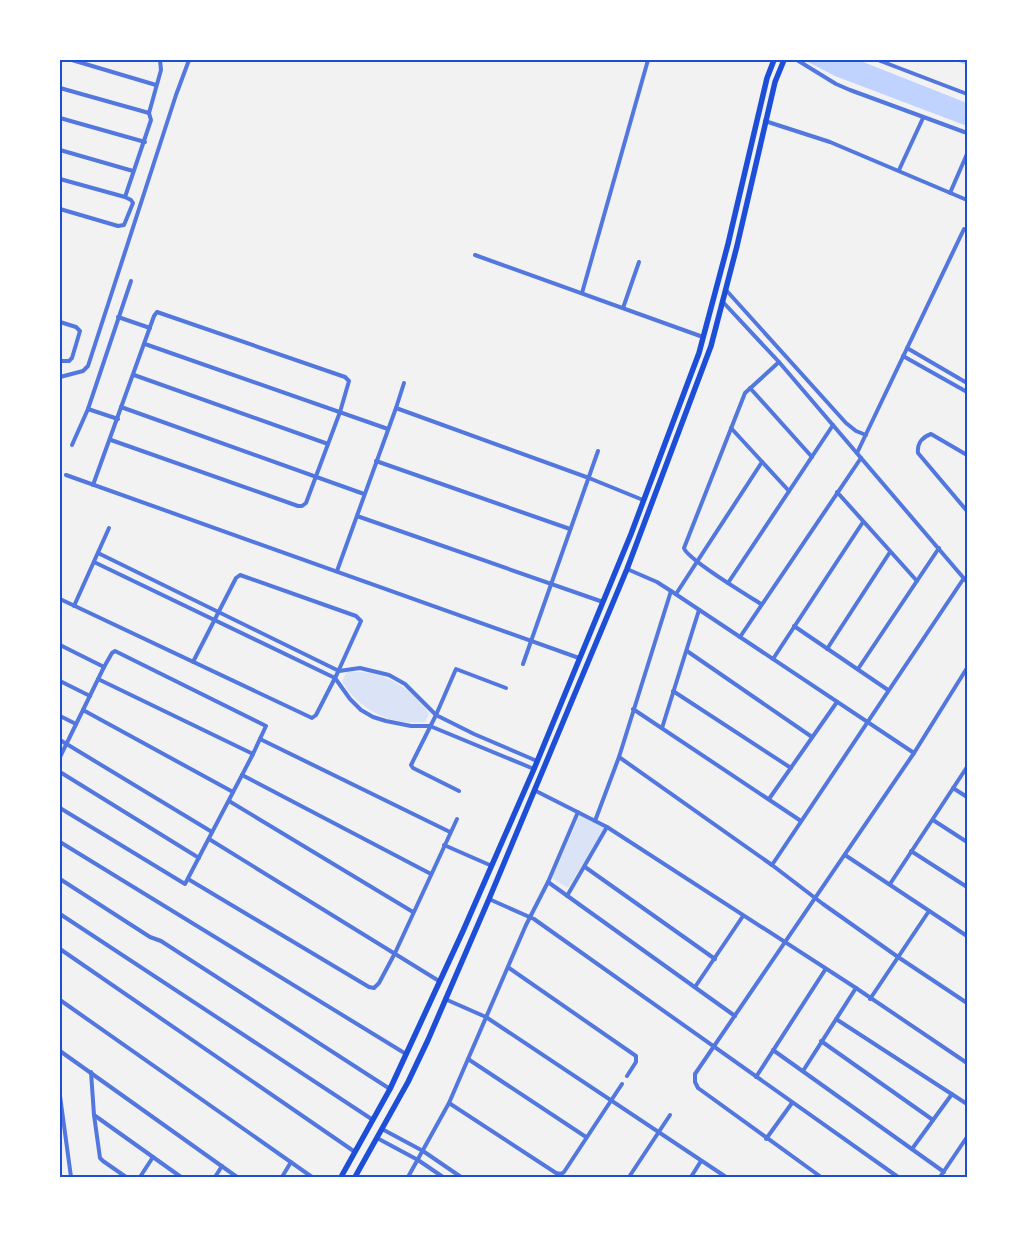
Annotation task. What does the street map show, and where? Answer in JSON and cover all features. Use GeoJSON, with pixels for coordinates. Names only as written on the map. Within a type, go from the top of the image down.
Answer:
{"type":"FeatureCollection","features":[{"type":"Feature","properties":{"kind":"main road"},"geometry":{"type":"LineString","coordinates":[[341,1177],[390,1089],[492,866],[594,624],[643,500],[699,353],[728,244],[767,78],[774,60]]}},
{"type":"Feature","properties":{"kind":"main road"},"geometry":{"type":"LineString","coordinates":[[355,1177],[408,1082],[428,1040],[627,569],[711,346],[737,246],[765,121],[775,82],[784,60]]}},
{"type":"Feature","properties":{"kind":"main road"},"geometry":{"type":"LineString","coordinates":[[728,244],[737,246]]}},
{"type":"Feature","properties":{"kind":"main road"},"geometry":{"type":"LineString","coordinates":[[659,458],[668,460]]}},
{"type":"Feature","properties":{"kind":"main road"},"geometry":{"type":"LineString","coordinates":[[654,470],[663,474]]}},
{"type":"Feature","properties":{"kind":"main road"},"geometry":{"type":"LineString","coordinates":[[594,624],[602,627]]}},
{"type":"Feature","properties":{"kind":"main road"},"geometry":{"type":"LineString","coordinates":[[484,882],[494,885]]}},
{"type":"Feature","properties":{"kind":"main road"},"geometry":{"type":"LineString","coordinates":[[415,1034],[428,1040]]}},
{"type":"Feature","properties":{"kind":"main road"},"geometry":{"type":"LineString","coordinates":[[411,1044],[423,1049]]}},
{"type":"Feature","properties":{"kind":"street"},"geometry":{"type":"LineString","coordinates":[[72,60],[156,85]]}},
{"type":"Feature","properties":{"kind":"street"},"geometry":{"type":"LineString","coordinates":[[148,114],[154,99],[161,70],[160,60]]}},
{"type":"Feature","properties":{"kind":"street"},"geometry":{"type":"LineString","coordinates":[[60,377],[83,371],[88,366],[189,60]]}},
{"type":"Feature","properties":{"kind":"street"},"geometry":{"type":"LineString","coordinates":[[582,293],[648,60]]}},
{"type":"Feature","properties":{"kind":"street"},"geometry":{"type":"LineString","coordinates":[[797,60],[836,84],[967,133]]}},
{"type":"Feature","properties":{"kind":"street"},"geometry":{"type":"LineString","coordinates":[[878,60],[967,94]]}},
{"type":"Feature","properties":{"kind":"street"},"geometry":{"type":"LineString","coordinates":[[60,88],[148,114],[151,120],[125,197]]}},
{"type":"Feature","properties":{"kind":"street"},"geometry":{"type":"LineString","coordinates":[[60,118],[144,142]]}},
{"type":"Feature","properties":{"kind":"street"},"geometry":{"type":"LineString","coordinates":[[899,170],[923,118]]}},
{"type":"Feature","properties":{"kind":"street"},"geometry":{"type":"LineString","coordinates":[[765,121],[830,142],[967,200]]}},
{"type":"Feature","properties":{"kind":"street"},"geometry":{"type":"LineString","coordinates":[[60,150],[134,171]]}},
{"type":"Feature","properties":{"kind":"street"},"geometry":{"type":"LineString","coordinates":[[950,193],[967,154]]}},
{"type":"Feature","properties":{"kind":"street"},"geometry":{"type":"LineString","coordinates":[[60,179],[125,197],[133,203],[126,223],[122,226],[60,209]]}},
{"type":"Feature","properties":{"kind":"street"},"geometry":{"type":"LineString","coordinates":[[858,453],[964,230]]}},
{"type":"Feature","properties":{"kind":"street"},"geometry":{"type":"LineString","coordinates":[[475,255],[703,337]]}},
{"type":"Feature","properties":{"kind":"street"},"geometry":{"type":"LineString","coordinates":[[624,308],[639,262]]}},
{"type":"Feature","properties":{"kind":"street"},"geometry":{"type":"LineString","coordinates":[[72,445],[88,409],[130,282]]}},
{"type":"Feature","properties":{"kind":"street"},"geometry":{"type":"LineString","coordinates":[[726,289],[846,423],[856,431],[866,434]]}},
{"type":"Feature","properties":{"kind":"street"},"geometry":{"type":"LineString","coordinates":[[722,301],[779,362],[966,580],[888,690],[868,723],[772,865]]}},
{"type":"Feature","properties":{"kind":"street"},"geometry":{"type":"LineString","coordinates":[[93,485],[111,440],[155,314],[159,312],[345,377],[349,382],[340,412],[305,504],[298,506],[111,440]]}},
{"type":"Feature","properties":{"kind":"street"},"geometry":{"type":"LineString","coordinates":[[118,317],[150,328]]}},
{"type":"Feature","properties":{"kind":"street"},"geometry":{"type":"LineString","coordinates":[[60,322],[76,327],[80,331],[72,358],[69,361],[60,361]]}},
{"type":"Feature","properties":{"kind":"street"},"geometry":{"type":"LineString","coordinates":[[145,344],[388,429]]}},
{"type":"Feature","properties":{"kind":"street"},"geometry":{"type":"LineString","coordinates":[[907,348],[967,383]]}},
{"type":"Feature","properties":{"kind":"street"},"geometry":{"type":"LineString","coordinates":[[903,356],[967,392]]}},
{"type":"Feature","properties":{"kind":"street"},"geometry":{"type":"LineString","coordinates":[[761,604],[697,562],[684,548],[745,393],[779,362]]}},
{"type":"Feature","properties":{"kind":"street"},"geometry":{"type":"LineString","coordinates":[[134,375],[328,444]]}},
{"type":"Feature","properties":{"kind":"street"},"geometry":{"type":"LineString","coordinates":[[337,571],[404,383]]}},
{"type":"Feature","properties":{"kind":"street"},"geometry":{"type":"LineString","coordinates":[[750,388],[812,457]]}},
{"type":"Feature","properties":{"kind":"street"},"geometry":{"type":"LineString","coordinates":[[121,407],[314,478],[364,494]]}},
{"type":"Feature","properties":{"kind":"street"},"geometry":{"type":"LineString","coordinates":[[396,408],[589,478],[643,500]]}},
{"type":"Feature","properties":{"kind":"street"},"geometry":{"type":"LineString","coordinates":[[88,409],[118,419]]}},
{"type":"Feature","properties":{"kind":"street"},"geometry":{"type":"LineString","coordinates":[[728,582],[834,425]]}},
{"type":"Feature","properties":{"kind":"street"},"geometry":{"type":"LineString","coordinates":[[731,428],[788,491]]}},
{"type":"Feature","properties":{"kind":"street"},"geometry":{"type":"LineString","coordinates":[[967,455],[931,434],[921,441],[918,448],[918,454],[967,511]]}},
{"type":"Feature","properties":{"kind":"street"},"geometry":{"type":"LineString","coordinates":[[522,664],[598,451]]}},
{"type":"Feature","properties":{"kind":"street"},"geometry":{"type":"LineString","coordinates":[[740,637],[862,458]]}},
{"type":"Feature","properties":{"kind":"street"},"geometry":{"type":"LineString","coordinates":[[376,461],[570,530]]}},
{"type":"Feature","properties":{"kind":"street"},"geometry":{"type":"LineString","coordinates":[[676,594],[762,462]]}},
{"type":"Feature","properties":{"kind":"street"},"geometry":{"type":"LineString","coordinates":[[66,475],[579,658]]}},
{"type":"Feature","properties":{"kind":"street"},"geometry":{"type":"LineString","coordinates":[[838,492],[917,581]]}},
{"type":"Feature","properties":{"kind":"street"},"geometry":{"type":"LineString","coordinates":[[357,516],[603,602]]}},
{"type":"Feature","properties":{"kind":"street"},"geometry":{"type":"LineString","coordinates":[[773,659],[863,522]]}},
{"type":"Feature","properties":{"kind":"street"},"geometry":{"type":"LineString","coordinates":[[74,606],[109,528]]}},
{"type":"Feature","properties":{"kind":"street"},"geometry":{"type":"LineString","coordinates":[[858,669],[939,548]]}},
{"type":"Feature","properties":{"kind":"street"},"geometry":{"type":"LineString","coordinates":[[827,649],[890,552]]}},
{"type":"Feature","properties":{"kind":"street"},"geometry":{"type":"LineString","coordinates":[[98,553],[339,671],[360,668],[390,675],[405,684],[436,715],[474,734],[537,761]]}},
{"type":"Feature","properties":{"kind":"street"},"geometry":{"type":"LineString","coordinates":[[94,562],[335,678],[350,699],[361,710],[373,716],[386,722],[411,726],[430,726],[534,769]]}},
{"type":"Feature","properties":{"kind":"street"},"geometry":{"type":"LineString","coordinates":[[627,569],[671,590],[914,753]]}},
{"type":"Feature","properties":{"kind":"street"},"geometry":{"type":"LineString","coordinates":[[60,599],[74,606],[193,662],[312,718],[316,716],[339,671],[360,625],[360,619],[241,575],[236,578],[217,612],[193,662]]}},
{"type":"Feature","properties":{"kind":"street"},"geometry":{"type":"LineString","coordinates":[[595,821],[618,757],[671,590]]}},
{"type":"Feature","properties":{"kind":"street"},"geometry":{"type":"LineString","coordinates":[[662,728],[699,610]]}},
{"type":"Feature","properties":{"kind":"street"},"geometry":{"type":"LineString","coordinates":[[794,626],[888,690]]}},
{"type":"Feature","properties":{"kind":"street"},"geometry":{"type":"LineString","coordinates":[[60,645],[104,667]]}},
{"type":"Feature","properties":{"kind":"street"},"geometry":{"type":"LineString","coordinates":[[687,651],[812,737]]}},
{"type":"Feature","properties":{"kind":"street"},"geometry":{"type":"LineString","coordinates":[[60,757],[104,667],[112,653],[116,652],[265,725],[253,754],[184,884],[60,808]]}},
{"type":"Feature","properties":{"kind":"street"},"geometry":{"type":"LineString","coordinates":[[459,791],[411,766],[436,715],[454,671],[457,668],[506,688]]}},
{"type":"Feature","properties":{"kind":"street"},"geometry":{"type":"LineString","coordinates":[[821,1177],[698,1088],[696,1085],[696,1074],[914,753],[967,668]]}},
{"type":"Feature","properties":{"kind":"street"},"geometry":{"type":"LineString","coordinates":[[98,679],[253,754]]}},
{"type":"Feature","properties":{"kind":"street"},"geometry":{"type":"LineString","coordinates":[[60,680],[90,696]]}},
{"type":"Feature","properties":{"kind":"street"},"geometry":{"type":"LineString","coordinates":[[673,691],[791,768]]}},
{"type":"Feature","properties":{"kind":"street"},"geometry":{"type":"LineString","coordinates":[[769,799],[837,702]]}},
{"type":"Feature","properties":{"kind":"street"},"geometry":{"type":"LineString","coordinates":[[633,709],[801,821]]}},
{"type":"Feature","properties":{"kind":"street"},"geometry":{"type":"LineString","coordinates":[[83,710],[233,792]]}},
{"type":"Feature","properties":{"kind":"street"},"geometry":{"type":"LineString","coordinates":[[60,716],[76,724]]}},
{"type":"Feature","properties":{"kind":"street"},"geometry":{"type":"LineString","coordinates":[[471,743],[474,734]]}},
{"type":"Feature","properties":{"kind":"street"},"geometry":{"type":"LineString","coordinates":[[260,739],[450,832]]}},
{"type":"Feature","properties":{"kind":"street"},"geometry":{"type":"LineString","coordinates":[[60,740],[212,832]]}},
{"type":"Feature","properties":{"kind":"street"},"geometry":{"type":"LineString","coordinates":[[618,757],[772,865],[898,957],[967,1002]]}},
{"type":"Feature","properties":{"kind":"street"},"geometry":{"type":"LineString","coordinates":[[890,884],[967,767]]}},
{"type":"Feature","properties":{"kind":"street"},"geometry":{"type":"LineString","coordinates":[[60,772],[199,858]]}},
{"type":"Feature","properties":{"kind":"street"},"geometry":{"type":"LineString","coordinates":[[242,775],[431,874]]}},
{"type":"Feature","properties":{"kind":"street"},"geometry":{"type":"LineString","coordinates":[[953,788],[967,797]]}},
{"type":"Feature","properties":{"kind":"street"},"geometry":{"type":"LineString","coordinates":[[533,790],[607,827],[856,988],[967,1064]]}},
{"type":"Feature","properties":{"kind":"street"},"geometry":{"type":"LineString","coordinates":[[229,800],[413,912]]}},
{"type":"Feature","properties":{"kind":"street"},"geometry":{"type":"LineString","coordinates":[[408,1177],[449,1104],[578,812]]}},
{"type":"Feature","properties":{"kind":"street"},"geometry":{"type":"LineString","coordinates":[[188,879],[369,987],[374,988],[377,986],[394,953],[457,819]]}},
{"type":"Feature","properties":{"kind":"street"},"geometry":{"type":"LineString","coordinates":[[933,820],[967,842]]}},
{"type":"Feature","properties":{"kind":"street"},"geometry":{"type":"LineString","coordinates":[[567,896],[607,827]]}},
{"type":"Feature","properties":{"kind":"street"},"geometry":{"type":"LineString","coordinates":[[209,839],[439,981]]}},
{"type":"Feature","properties":{"kind":"street"},"geometry":{"type":"LineString","coordinates":[[60,842],[406,1054]]}},
{"type":"Feature","properties":{"kind":"street"},"geometry":{"type":"LineString","coordinates":[[444,845],[492,866]]}},
{"type":"Feature","properties":{"kind":"street"},"geometry":{"type":"LineString","coordinates":[[912,851],[967,887]]}},
{"type":"Feature","properties":{"kind":"street"},"geometry":{"type":"LineString","coordinates":[[845,855],[967,936]]}},
{"type":"Feature","properties":{"kind":"street"},"geometry":{"type":"LineString","coordinates":[[585,867],[715,959]]}},
{"type":"Feature","properties":{"kind":"street"},"geometry":{"type":"LineString","coordinates":[[60,879],[150,936],[162,941],[390,1089]]}},
{"type":"Feature","properties":{"kind":"street"},"geometry":{"type":"LineString","coordinates":[[548,882],[735,1016]]}},
{"type":"Feature","properties":{"kind":"street"},"geometry":{"type":"LineString","coordinates":[[489,899],[531,917],[898,1177]]}},
{"type":"Feature","properties":{"kind":"street"},"geometry":{"type":"LineString","coordinates":[[870,999],[929,911]]}},
{"type":"Feature","properties":{"kind":"street"},"geometry":{"type":"LineString","coordinates":[[60,914],[373,1120]]}},
{"type":"Feature","properties":{"kind":"street"},"geometry":{"type":"LineString","coordinates":[[694,987],[743,916]]}},
{"type":"Feature","properties":{"kind":"street"},"geometry":{"type":"LineString","coordinates":[[60,949],[355,1152]]}},
{"type":"Feature","properties":{"kind":"street"},"geometry":{"type":"LineString","coordinates":[[509,968],[636,1056],[636,1062],[628,1076]]}},
{"type":"Feature","properties":{"kind":"street"},"geometry":{"type":"LineString","coordinates":[[756,1077],[826,970]]}},
{"type":"Feature","properties":{"kind":"street"},"geometry":{"type":"LineString","coordinates":[[802,1071],[856,988]]}},
{"type":"Feature","properties":{"kind":"street"},"geometry":{"type":"LineString","coordinates":[[445,999],[486,1017],[612,1099],[726,1177]]}},
{"type":"Feature","properties":{"kind":"street"},"geometry":{"type":"LineString","coordinates":[[60,1000],[312,1177]]}},
{"type":"Feature","properties":{"kind":"street"},"geometry":{"type":"LineString","coordinates":[[836,1019],[967,1104]]}},
{"type":"Feature","properties":{"kind":"street"},"geometry":{"type":"LineString","coordinates":[[821,1041],[932,1120]]}},
{"type":"Feature","properties":{"kind":"street"},"geometry":{"type":"LineString","coordinates":[[773,1050],[944,1172]]}},
{"type":"Feature","properties":{"kind":"street"},"geometry":{"type":"LineString","coordinates":[[60,1051],[237,1177]]}},
{"type":"Feature","properties":{"kind":"street"},"geometry":{"type":"LineString","coordinates":[[468,1059],[586,1137]]}},
{"type":"Feature","properties":{"kind":"street"},"geometry":{"type":"LineString","coordinates":[[91,1072],[94,1115],[101,1159],[126,1177]]}},
{"type":"Feature","properties":{"kind":"street"},"geometry":{"type":"LineString","coordinates":[[449,1104],[558,1174],[564,1172],[622,1084]]}},
{"type":"Feature","properties":{"kind":"street"},"geometry":{"type":"LineString","coordinates":[[912,1149],[952,1094]]}},
{"type":"Feature","properties":{"kind":"street"},"geometry":{"type":"LineString","coordinates":[[60,1096],[71,1177]]}},
{"type":"Feature","properties":{"kind":"street"},"geometry":{"type":"LineString","coordinates":[[766,1139],[792,1103]]}},
{"type":"Feature","properties":{"kind":"street"},"geometry":{"type":"LineString","coordinates":[[94,1115],[181,1177]]}},
{"type":"Feature","properties":{"kind":"street"},"geometry":{"type":"LineString","coordinates":[[629,1177],[670,1115]]}},
{"type":"Feature","properties":{"kind":"street"},"geometry":{"type":"LineString","coordinates":[[382,1129],[422,1151],[461,1177]]}},
{"type":"Feature","properties":{"kind":"street"},"geometry":{"type":"LineString","coordinates":[[940,1177],[967,1136]]}},
{"type":"Feature","properties":{"kind":"street"},"geometry":{"type":"LineString","coordinates":[[377,1138],[418,1160],[443,1177]]}},
{"type":"Feature","properties":{"kind":"street"},"geometry":{"type":"LineString","coordinates":[[140,1177],[153,1157]]}},
{"type":"Feature","properties":{"kind":"street"},"geometry":{"type":"LineString","coordinates":[[691,1177],[701,1161]]}},
{"type":"Feature","properties":{"kind":"street"},"geometry":{"type":"LineString","coordinates":[[282,1177],[291,1162]]}},
{"type":"Feature","properties":{"kind":"street"},"geometry":{"type":"LineString","coordinates":[[215,1177],[222,1166]]}},
{"type":"Feature","properties":{"kind":"shaded area"},"geometry":{"type":"Polygon","coordinates":[[[347,672],[371,673],[394,681],[413,695],[429,714],[425,722],[400,721],[377,714],[367,708],[357,700],[342,681],[347,672]]]}},
{"type":"Feature","properties":{"kind":"shaded area"},"geometry":{"type":"Polygon","coordinates":[[[580,815],[605,828],[568,888],[552,878],[580,815]]]}},
{"type":"Feature","properties":{"kind":"water"},"geometry":{"type":"Polygon","coordinates":[[[804,60],[858,60],[967,103],[967,126],[835,76],[804,60]]]}},
{"type":"Feature","properties":{"kind":"waterway"},"geometry":{"type":"LineString","coordinates":[[956,60],[967,64]]}}]}
